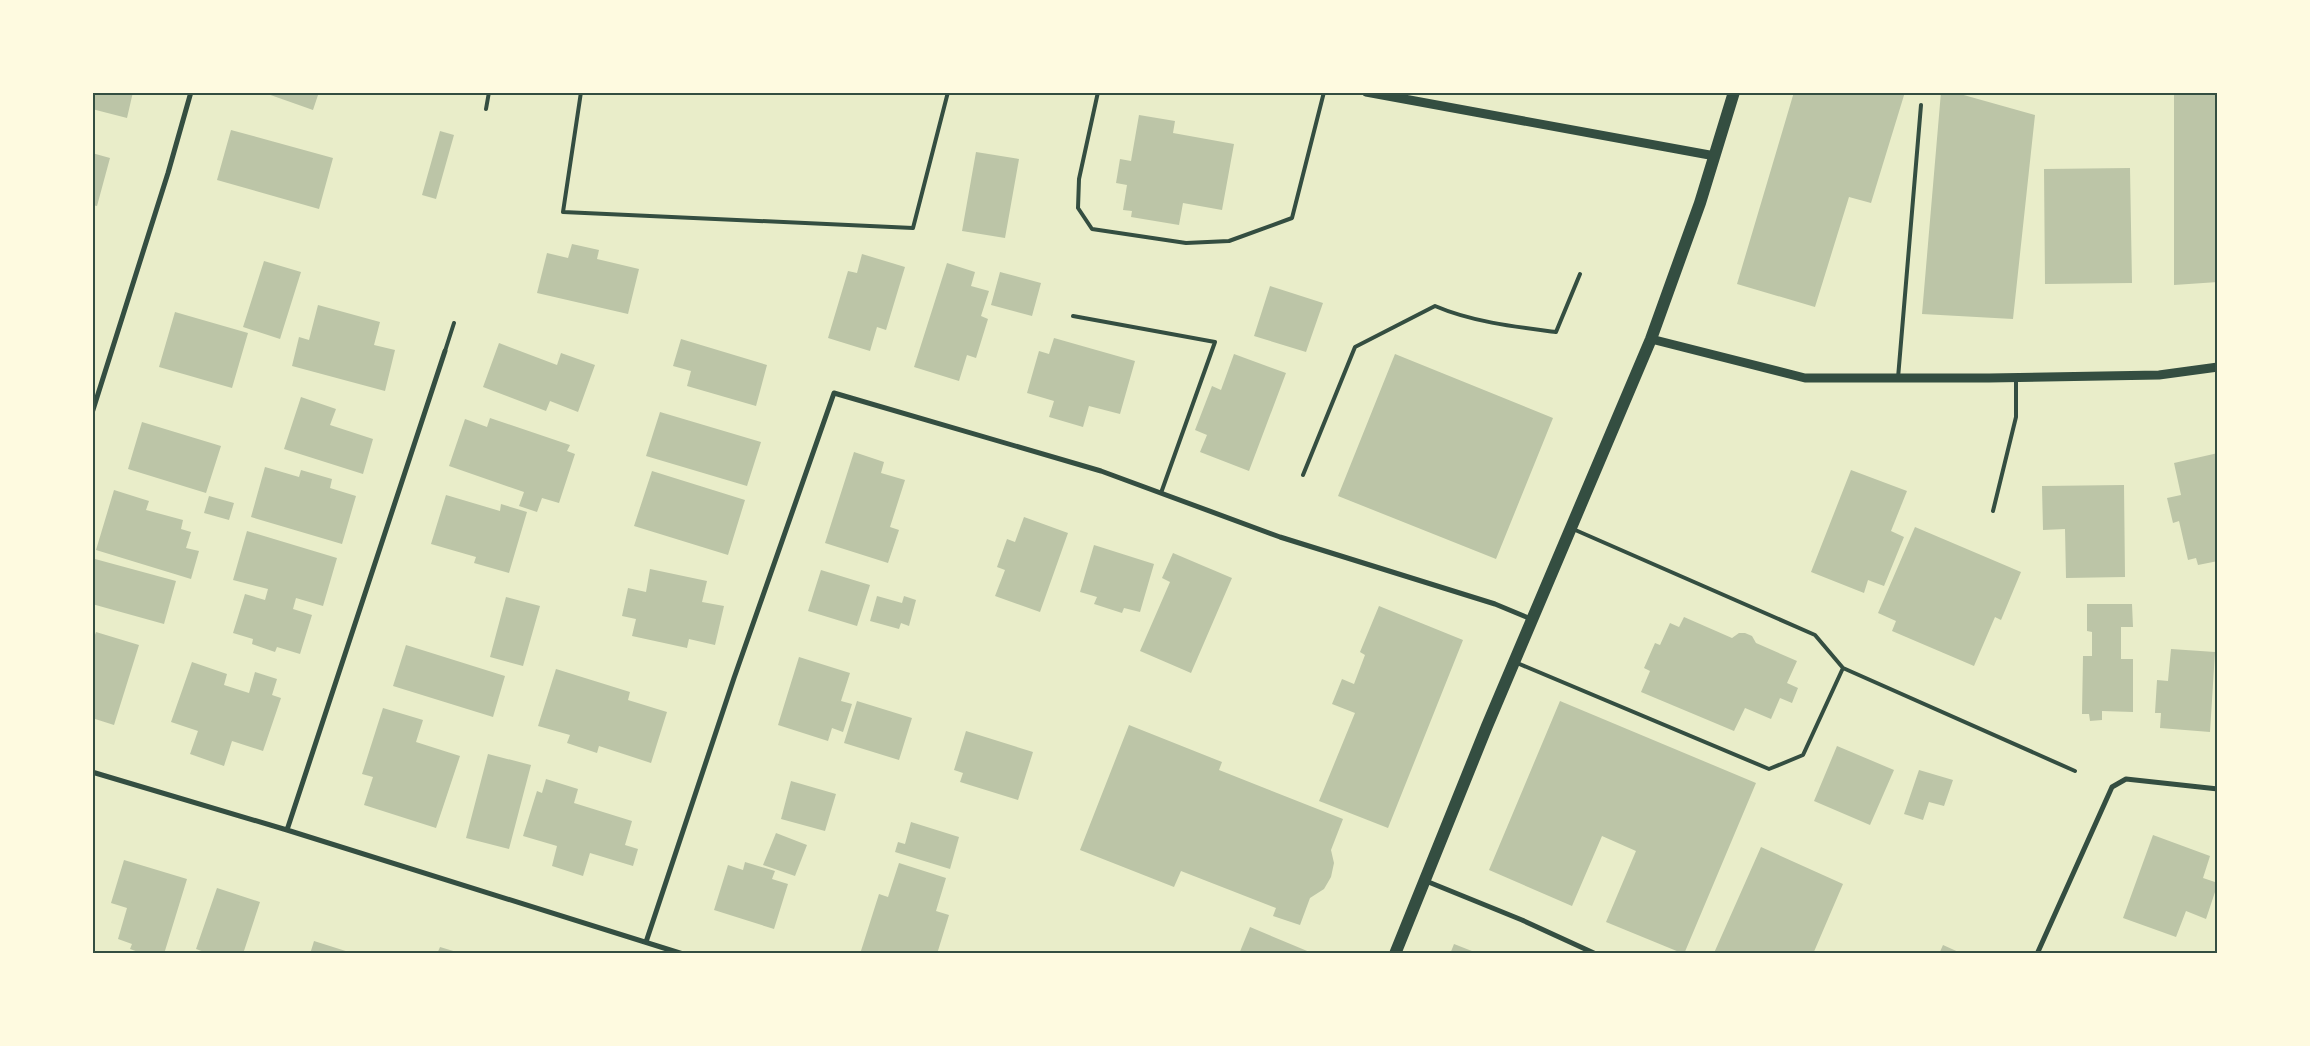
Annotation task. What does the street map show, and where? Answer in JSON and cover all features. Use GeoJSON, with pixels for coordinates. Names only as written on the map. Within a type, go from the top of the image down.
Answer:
{"type":"FeatureCollection","features":[{"type":"Feature","properties":{"kind":"main road"},"geometry":{"type":"LineString","coordinates":[[1395,954],[1651,339],[1715,156],[1734,92]]}},
{"type":"Feature","properties":{"kind":"street"},"geometry":{"type":"LineString","coordinates":[[92,413],[168,173],[191,92]]}},
{"type":"Feature","properties":{"kind":"street"},"geometry":{"type":"LineString","coordinates":[[1366,92],[1715,156]]}},
{"type":"Feature","properties":{"kind":"street"},"geometry":{"type":"LineString","coordinates":[[1651,339],[1805,378],[2016,378],[2159,375],[2218,367]]}},
{"type":"Feature","properties":{"kind":"street"},"geometry":{"type":"LineString","coordinates":[[287,830],[445,352]]}},
{"type":"Feature","properties":{"kind":"street"},"geometry":{"type":"LineString","coordinates":[[646,942],[734,678],[834,393],[1102,470],[1280,537],[1495,604],[1534,620]]}},
{"type":"Feature","properties":{"kind":"street"},"geometry":{"type":"LineString","coordinates":[[92,772],[287,830],[683,954]]}},
{"type":"Feature","properties":{"kind":"street"},"geometry":{"type":"LineString","coordinates":[[2037,954],[2112,787],[2126,778],[2218,789]]}},
{"type":"Feature","properties":{"kind":"street"},"geometry":{"type":"LineString","coordinates":[[1425,880],[1522,920],[1596,954]]}},
{"type":"Feature","properties":{"kind":"lane"},"geometry":{"type":"LineString","coordinates":[[486,109],[489,92]]}},
{"type":"Feature","properties":{"kind":"lane"},"geometry":{"type":"LineString","coordinates":[[581,92],[563,212],[913,228],[948,92]]}},
{"type":"Feature","properties":{"kind":"lane"},"geometry":{"type":"LineString","coordinates":[[1098,92],[1079,179],[1078,208],[1092,229],[1186,243],[1229,240],[1292,218],[1324,92]]}},
{"type":"Feature","properties":{"kind":"lane"},"geometry":{"type":"LineString","coordinates":[[1898,378],[1921,104]]}},
{"type":"Feature","properties":{"kind":"lane"},"geometry":{"type":"LineString","coordinates":[[1303,475],[1355,347],[1435,306],[1451,313],[1525,329],[1556,332],[1580,274]]}},
{"type":"Feature","properties":{"kind":"lane"},"geometry":{"type":"LineString","coordinates":[[1073,316],[1215,342],[1161,493]]}},
{"type":"Feature","properties":{"kind":"lane"},"geometry":{"type":"LineString","coordinates":[[445,352],[454,322]]}},
{"type":"Feature","properties":{"kind":"lane"},"geometry":{"type":"LineString","coordinates":[[1993,511],[2016,417],[2016,378]]}},
{"type":"Feature","properties":{"kind":"lane"},"geometry":{"type":"LineString","coordinates":[[1571,528],[1815,635],[1843,668],[2075,771]]}},
{"type":"Feature","properties":{"kind":"lane"},"geometry":{"type":"LineString","coordinates":[[1515,662],[1769,769],[1803,755],[1843,668]]}},
{"type":"Feature","properties":{"kind":"building"},"geometry":{"type":"Polygon","coordinates":[[[92,92],[133,92],[127,118],[92,109],[92,92]]]}},
{"type":"Feature","properties":{"kind":"building"},"geometry":{"type":"Polygon","coordinates":[[[262,92],[319,92],[313,110],[262,92]]]}},
{"type":"Feature","properties":{"kind":"building"},"geometry":{"type":"Polygon","coordinates":[[[1794,92],[1905,92],[1871,203],[1849,197],[1815,307],[1737,284],[1794,92]]]}},
{"type":"Feature","properties":{"kind":"building"},"geometry":{"type":"Polygon","coordinates":[[[1941,92],[1953,92],[2035,115],[2013,319],[1922,314],[1941,92]]]}},
{"type":"Feature","properties":{"kind":"building"},"geometry":{"type":"Polygon","coordinates":[[[2174,92],[2218,92],[2218,282],[2174,285],[2174,92]]]}},
{"type":"Feature","properties":{"kind":"building"},"geometry":{"type":"Polygon","coordinates":[[[1139,115],[1175,121],[1173,133],[1234,144],[1222,210],[1183,203],[1179,225],[1131,217],[1132,211],[1123,210],[1127,185],[1116,183],[1120,159],[1131,161],[1139,115]]]}},
{"type":"Feature","properties":{"kind":"building"},"geometry":{"type":"Polygon","coordinates":[[[231,130],[333,158],[319,209],[217,180],[231,130]]]}},
{"type":"Feature","properties":{"kind":"building"},"geometry":{"type":"Polygon","coordinates":[[[440,131],[454,135],[436,199],[422,195],[440,131]]]}},
{"type":"Feature","properties":{"kind":"building"},"geometry":{"type":"Polygon","coordinates":[[[976,152],[1019,159],[1005,238],[962,231],[976,152]]]}},
{"type":"Feature","properties":{"kind":"building"},"geometry":{"type":"Polygon","coordinates":[[[92,153],[110,158],[97,206],[92,205],[92,153]]]}},
{"type":"Feature","properties":{"kind":"building"},"geometry":{"type":"Polygon","coordinates":[[[2130,168],[2132,283],[2045,284],[2044,169],[2130,168]]]}},
{"type":"Feature","properties":{"kind":"building"},"geometry":{"type":"Polygon","coordinates":[[[572,244],[599,250],[597,259],[639,269],[628,314],[537,293],[547,253],[568,258],[572,244]]]}},
{"type":"Feature","properties":{"kind":"building"},"geometry":{"type":"Polygon","coordinates":[[[862,254],[905,267],[886,330],[877,327],[870,351],[828,338],[848,271],[857,273],[862,254]]]}},
{"type":"Feature","properties":{"kind":"building"},"geometry":{"type":"Polygon","coordinates":[[[264,261],[301,272],[280,339],[243,327],[264,261]]]}},
{"type":"Feature","properties":{"kind":"building"},"geometry":{"type":"Polygon","coordinates":[[[947,263],[975,272],[971,286],[989,291],[981,316],[988,319],[976,358],[967,355],[959,381],[914,367],[947,263]]]}},
{"type":"Feature","properties":{"kind":"building"},"geometry":{"type":"Polygon","coordinates":[[[1000,272],[1041,283],[1032,316],[991,305],[1000,272]]]}},
{"type":"Feature","properties":{"kind":"building"},"geometry":{"type":"Polygon","coordinates":[[[1270,286],[1323,303],[1306,352],[1254,336],[1270,286]]]}},
{"type":"Feature","properties":{"kind":"building"},"geometry":{"type":"Polygon","coordinates":[[[318,305],[380,322],[374,345],[395,350],[385,391],[292,366],[299,337],[309,340],[318,305]]]}},
{"type":"Feature","properties":{"kind":"building"},"geometry":{"type":"Polygon","coordinates":[[[175,312],[248,333],[232,388],[159,367],[175,312]]]}},
{"type":"Feature","properties":{"kind":"building"},"geometry":{"type":"Polygon","coordinates":[[[1054,338],[1135,361],[1120,414],[1089,406],[1083,427],[1049,417],[1054,401],[1027,393],[1039,351],[1049,354],[1054,338]]]}},
{"type":"Feature","properties":{"kind":"building"},"geometry":{"type":"Polygon","coordinates":[[[681,339],[767,365],[756,406],[687,386],[691,371],[673,366],[681,339]]]}},
{"type":"Feature","properties":{"kind":"building"},"geometry":{"type":"Polygon","coordinates":[[[499,343],[557,365],[561,353],[595,365],[578,412],[550,401],[546,411],[483,387],[499,343]]]}},
{"type":"Feature","properties":{"kind":"building"},"geometry":{"type":"Polygon","coordinates":[[[1234,354],[1286,373],[1249,471],[1200,452],[1207,435],[1195,430],[1212,386],[1221,390],[1234,354]]]}},
{"type":"Feature","properties":{"kind":"building"},"geometry":{"type":"Polygon","coordinates":[[[1395,354],[1553,418],[1496,559],[1338,496],[1395,354]]]}},
{"type":"Feature","properties":{"kind":"building"},"geometry":{"type":"Polygon","coordinates":[[[301,397],[336,409],[330,425],[373,439],[363,474],[284,449],[301,397]]]}},
{"type":"Feature","properties":{"kind":"building"},"geometry":{"type":"Polygon","coordinates":[[[660,412],[761,442],[747,486],[646,456],[660,412]]]}},
{"type":"Feature","properties":{"kind":"building"},"geometry":{"type":"Polygon","coordinates":[[[490,418],[570,445],[567,451],[575,454],[559,503],[542,498],[537,512],[519,506],[524,492],[449,466],[465,419],[487,427],[490,418]]]}},
{"type":"Feature","properties":{"kind":"building"},"geometry":{"type":"Polygon","coordinates":[[[142,422],[221,446],[206,493],[128,469],[142,422]]]}},
{"type":"Feature","properties":{"kind":"building"},"geometry":{"type":"Polygon","coordinates":[[[854,452],[884,462],[881,473],[905,480],[890,527],[899,530],[888,563],[825,543],[854,452]]]}},
{"type":"Feature","properties":{"kind":"building"},"geometry":{"type":"Polygon","coordinates":[[[2218,453],[2218,561],[2198,565],[2196,558],[2188,560],[2179,521],[2173,523],[2167,498],[2181,495],[2174,463],[2218,453]]]}},
{"type":"Feature","properties":{"kind":"building"},"geometry":{"type":"Polygon","coordinates":[[[265,467],[299,477],[301,470],[332,479],[330,488],[356,496],[342,544],[251,517],[265,467]]]}},
{"type":"Feature","properties":{"kind":"building"},"geometry":{"type":"Polygon","coordinates":[[[1851,470],[1907,491],[1891,531],[1904,537],[1884,586],[1868,580],[1864,593],[1811,572],[1851,470]]]}},
{"type":"Feature","properties":{"kind":"building"},"geometry":{"type":"Polygon","coordinates":[[[652,471],[745,500],[728,555],[634,526],[652,471]]]}},
{"type":"Feature","properties":{"kind":"building"},"geometry":{"type":"Polygon","coordinates":[[[2124,485],[2125,577],[2066,578],[2065,529],[2043,530],[2042,486],[2124,485]]]}},
{"type":"Feature","properties":{"kind":"building"},"geometry":{"type":"Polygon","coordinates":[[[114,490],[149,501],[146,510],[183,520],[181,529],[191,532],[186,548],[199,551],[191,579],[96,550],[114,490]]]}},
{"type":"Feature","properties":{"kind":"building"},"geometry":{"type":"Polygon","coordinates":[[[446,495],[500,511],[501,504],[527,512],[509,573],[474,563],[476,557],[431,544],[446,495]]]}},
{"type":"Feature","properties":{"kind":"building"},"geometry":{"type":"Polygon","coordinates":[[[209,496],[234,503],[229,520],[204,513],[209,496]]]}},
{"type":"Feature","properties":{"kind":"building"},"geometry":{"type":"Polygon","coordinates":[[[1024,517],[1068,533],[1040,612],[995,596],[1005,570],[997,567],[1007,539],[1015,542],[1024,517]]]}},
{"type":"Feature","properties":{"kind":"building"},"geometry":{"type":"Polygon","coordinates":[[[1915,527],[2021,572],[2001,620],[1995,617],[1974,666],[1892,631],[1896,621],[1878,613],[1915,527]]]}},
{"type":"Feature","properties":{"kind":"building"},"geometry":{"type":"Polygon","coordinates":[[[247,531],[337,558],[323,606],[296,598],[293,609],[312,615],[300,654],[277,647],[275,652],[252,644],[253,639],[233,633],[245,594],[265,600],[268,589],[233,580],[247,531]]]}},
{"type":"Feature","properties":{"kind":"building"},"geometry":{"type":"Polygon","coordinates":[[[1094,545],[1154,564],[1140,612],[1124,608],[1122,613],[1094,604],[1097,597],[1080,592],[1094,545]]]}},
{"type":"Feature","properties":{"kind":"building"},"geometry":{"type":"Polygon","coordinates":[[[1173,553],[1232,578],[1191,673],[1140,651],[1170,582],[1162,578],[1173,553]]]}},
{"type":"Feature","properties":{"kind":"building"},"geometry":{"type":"Polygon","coordinates":[[[95,559],[176,581],[164,624],[92,604],[92,570],[95,559]]]}},
{"type":"Feature","properties":{"kind":"building"},"geometry":{"type":"Polygon","coordinates":[[[650,569],[707,581],[702,602],[724,606],[715,645],[689,639],[687,648],[632,636],[636,619],[622,616],[628,588],[646,592],[650,569]]]}},
{"type":"Feature","properties":{"kind":"building"},"geometry":{"type":"Polygon","coordinates":[[[821,570],[870,585],[857,626],[808,611],[821,570]]]}},
{"type":"Feature","properties":{"kind":"building"},"geometry":{"type":"Polygon","coordinates":[[[877,596],[902,603],[904,596],[916,600],[909,626],[901,623],[899,629],[870,621],[877,596]]]}},
{"type":"Feature","properties":{"kind":"building"},"geometry":{"type":"Polygon","coordinates":[[[506,597],[540,606],[523,666],[490,657],[506,597]]]}},
{"type":"Feature","properties":{"kind":"building"},"geometry":{"type":"Polygon","coordinates":[[[2087,604],[2132,604],[2133,627],[2121,627],[2121,659],[2133,659],[2133,712],[2102,711],[2102,720],[2090,721],[2089,714],[2082,714],[2083,656],[2092,656],[2092,632],[2087,631],[2087,604]]]}},
{"type":"Feature","properties":{"kind":"building"},"geometry":{"type":"Polygon","coordinates":[[[1379,606],[1463,640],[1388,828],[1319,801],[1355,713],[1332,704],[1342,679],[1354,684],[1365,655],[1360,652],[1379,606]]]}},
{"type":"Feature","properties":{"kind":"building"},"geometry":{"type":"Polygon","coordinates":[[[1684,617],[1732,638],[1739,633],[1745,633],[1752,636],[1756,643],[1797,661],[1787,683],[1798,688],[1792,703],[1780,698],[1771,719],[1745,708],[1734,731],[1641,692],[1650,671],[1644,668],[1655,643],[1660,645],[1670,623],[1679,627],[1684,617]]]}},
{"type":"Feature","properties":{"kind":"building"},"geometry":{"type":"Polygon","coordinates":[[[96,632],[139,645],[114,725],[92,718],[92,643],[96,632]]]}},
{"type":"Feature","properties":{"kind":"building"},"geometry":{"type":"Polygon","coordinates":[[[406,645],[505,676],[493,717],[393,686],[406,645]]]}},
{"type":"Feature","properties":{"kind":"building"},"geometry":{"type":"Polygon","coordinates":[[[2171,649],[2215,652],[2210,732],[2160,728],[2161,713],[2155,713],[2157,680],[2168,681],[2171,649]]]}},
{"type":"Feature","properties":{"kind":"building"},"geometry":{"type":"Polygon","coordinates":[[[799,657],[850,673],[841,701],[852,704],[843,732],[832,728],[828,741],[778,725],[799,657]]]}},
{"type":"Feature","properties":{"kind":"building"},"geometry":{"type":"Polygon","coordinates":[[[192,662],[227,674],[224,685],[249,693],[255,672],[277,679],[272,695],[281,698],[263,751],[232,741],[224,766],[190,754],[198,731],[171,722],[192,662]]]}},
{"type":"Feature","properties":{"kind":"building"},"geometry":{"type":"Polygon","coordinates":[[[556,669],[630,692],[628,700],[667,712],[651,763],[599,746],[597,753],[567,743],[570,735],[538,726],[556,669]]]}},
{"type":"Feature","properties":{"kind":"building"},"geometry":{"type":"Polygon","coordinates":[[[857,701],[912,718],[899,760],[844,743],[857,701]]]}},
{"type":"Feature","properties":{"kind":"building"},"geometry":{"type":"Polygon","coordinates":[[[1560,701],[1756,783],[1684,954],[1606,922],[1636,851],[1602,836],[1572,906],[1489,870],[1560,701]]]}},
{"type":"Feature","properties":{"kind":"building"},"geometry":{"type":"Polygon","coordinates":[[[383,708],[423,720],[416,742],[460,756],[436,828],[364,805],[373,777],[362,774],[383,708]]]}},
{"type":"Feature","properties":{"kind":"building"},"geometry":{"type":"Polygon","coordinates":[[[1129,725],[1222,762],[1219,770],[1343,819],[1331,850],[1334,863],[1331,877],[1324,889],[1310,898],[1300,925],[1273,916],[1276,908],[1181,871],[1174,887],[1080,850],[1129,725]]]}},
{"type":"Feature","properties":{"kind":"building"},"geometry":{"type":"Polygon","coordinates":[[[966,731],[1033,752],[1018,800],[960,782],[963,773],[954,770],[966,731]]]}},
{"type":"Feature","properties":{"kind":"building"},"geometry":{"type":"Polygon","coordinates":[[[1837,746],[1894,770],[1870,825],[1814,801],[1837,746]]]}},
{"type":"Feature","properties":{"kind":"building"},"geometry":{"type":"Polygon","coordinates":[[[488,754],[531,765],[509,849],[466,838],[488,754]]]}},
{"type":"Feature","properties":{"kind":"building"},"geometry":{"type":"Polygon","coordinates":[[[1919,770],[1953,780],[1944,806],[1929,802],[1923,820],[1904,814],[1919,770]]]}},
{"type":"Feature","properties":{"kind":"building"},"geometry":{"type":"Polygon","coordinates":[[[546,779],[578,789],[574,803],[632,821],[625,845],[638,849],[633,866],[590,853],[583,876],[552,866],[557,846],[523,836],[537,791],[542,793],[546,779]]]}},
{"type":"Feature","properties":{"kind":"building"},"geometry":{"type":"Polygon","coordinates":[[[791,781],[836,794],[825,831],[781,819],[791,781]]]}},
{"type":"Feature","properties":{"kind":"building"},"geometry":{"type":"Polygon","coordinates":[[[911,822],[959,837],[950,869],[895,852],[898,842],[905,844],[911,822]]]}},
{"type":"Feature","properties":{"kind":"building"},"geometry":{"type":"Polygon","coordinates":[[[776,833],[807,845],[795,876],[763,865],[776,833]]]}},
{"type":"Feature","properties":{"kind":"building"},"geometry":{"type":"Polygon","coordinates":[[[2153,835],[2210,856],[2203,878],[2218,883],[2206,919],[2186,911],[2176,937],[2123,918],[2153,835]]]}},
{"type":"Feature","properties":{"kind":"building"},"geometry":{"type":"Polygon","coordinates":[[[1761,847],[1843,884],[1813,954],[1714,953],[1761,847]]]}},
{"type":"Feature","properties":{"kind":"building"},"geometry":{"type":"Polygon","coordinates":[[[124,860],[187,879],[164,954],[144,954],[130,949],[132,944],[118,939],[127,908],[111,903],[124,860]]]}},
{"type":"Feature","properties":{"kind":"building"},"geometry":{"type":"Polygon","coordinates":[[[745,862],[775,871],[772,879],[788,884],[774,929],[714,910],[728,865],[743,870],[745,862]]]}},
{"type":"Feature","properties":{"kind":"building"},"geometry":{"type":"Polygon","coordinates":[[[899,863],[946,878],[936,911],[949,915],[937,954],[860,954],[879,894],[888,897],[899,863]]]}},
{"type":"Feature","properties":{"kind":"building"},"geometry":{"type":"Polygon","coordinates":[[[217,888],[260,902],[243,954],[210,954],[196,949],[217,888]]]}},
{"type":"Feature","properties":{"kind":"building"},"geometry":{"type":"Polygon","coordinates":[[[1250,927],[1312,953],[1312,954],[1239,954],[1250,927]]]}},
{"type":"Feature","properties":{"kind":"building"},"geometry":{"type":"Polygon","coordinates":[[[314,941],[352,953],[352,954],[310,954],[314,941]]]}},
{"type":"Feature","properties":{"kind":"building"},"geometry":{"type":"Polygon","coordinates":[[[1454,944],[1477,953],[1477,954],[1450,954],[1454,944]]]}},
{"type":"Feature","properties":{"kind":"building"},"geometry":{"type":"Polygon","coordinates":[[[1943,945],[1963,954],[1939,954],[1943,945]]]}},
{"type":"Feature","properties":{"kind":"building"},"geometry":{"type":"Polygon","coordinates":[[[440,947],[460,953],[460,954],[437,954],[440,947]]]}}]}
